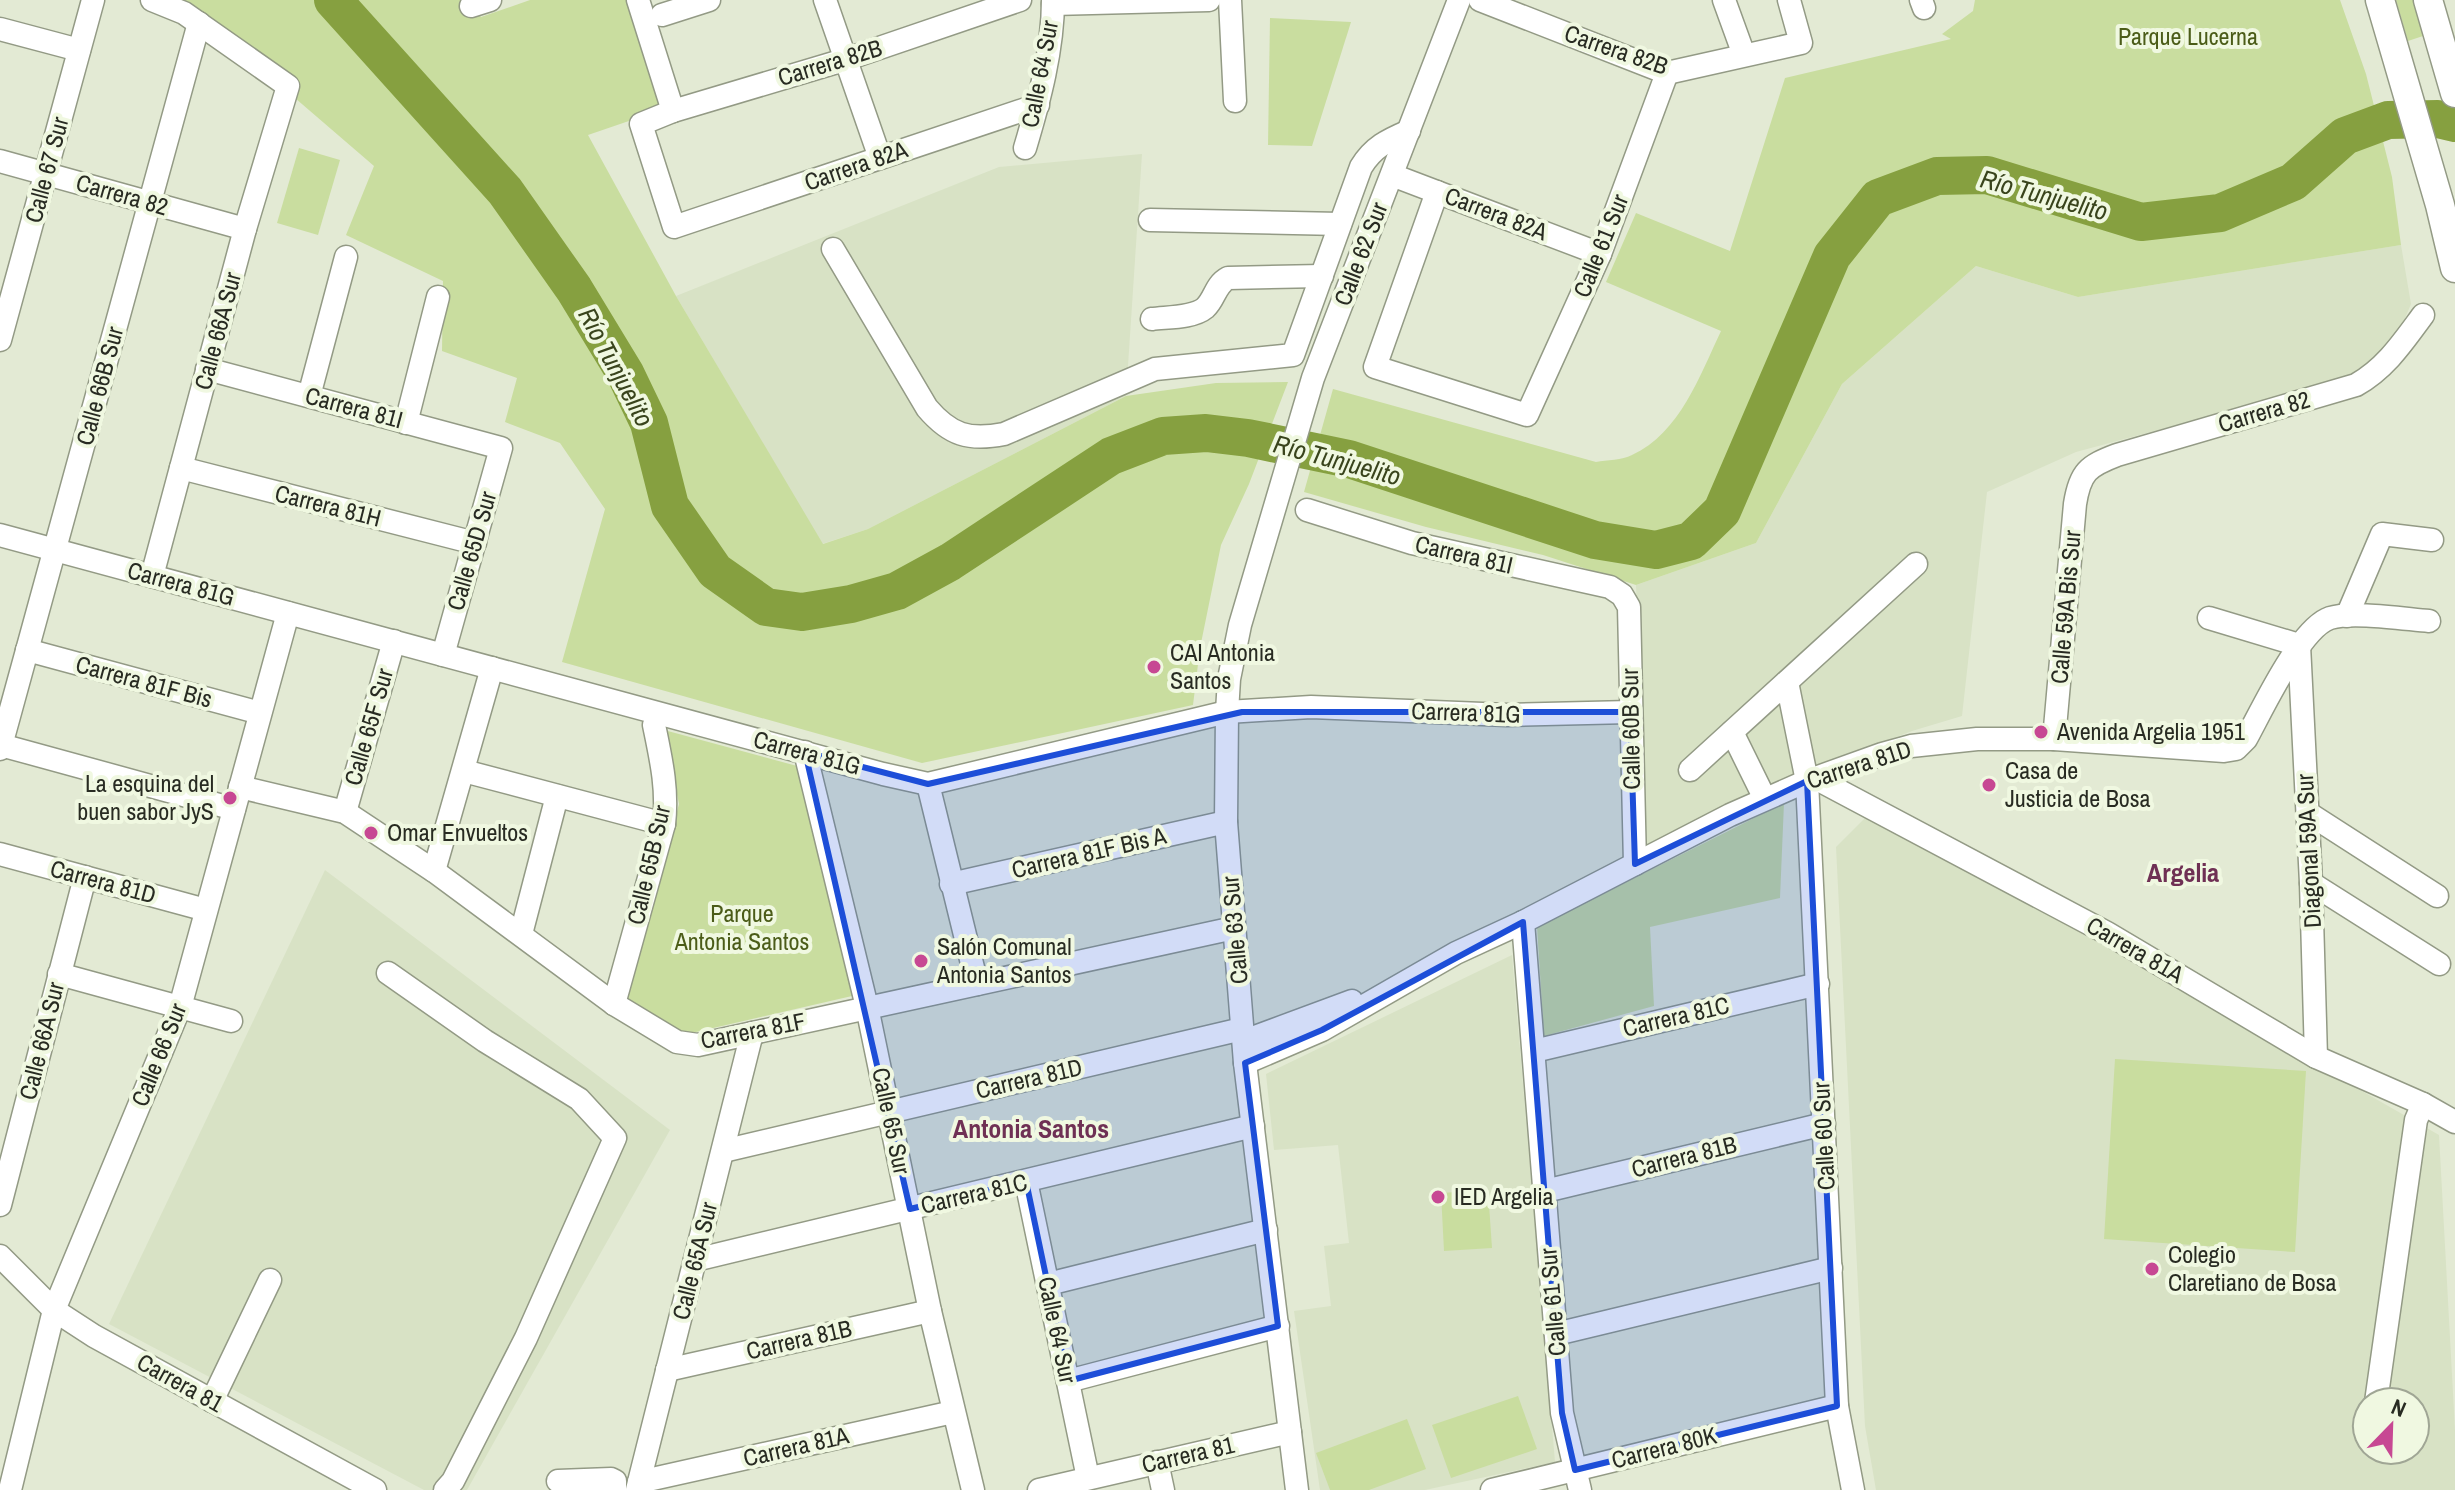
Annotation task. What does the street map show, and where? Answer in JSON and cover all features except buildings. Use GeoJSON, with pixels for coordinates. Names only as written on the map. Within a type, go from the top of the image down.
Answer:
{"type":"FeatureCollection","features":[{"type":"Feature","properties":{"kind":"main road"},"geometry":{"type":"LineString","coordinates":[[2380,0],[2440,205],[2455,268]]}},
{"type":"Feature","properties":{"kind":"main road"},"geometry":{"type":"LineString","coordinates":[[2428,0],[2455,93]]}},
{"type":"Feature","properties":{"kind":"street","name":"Calle 67 Sur"},"geometry":{"type":"LineString","coordinates":[[0,340],[93,0]]}},
{"type":"Feature","properties":{"kind":"street"},"geometry":{"type":"LineString","coordinates":[[152,0],[199,23]]}},
{"type":"Feature","properties":{"kind":"street"},"geometry":{"type":"LineString","coordinates":[[638,0],[673,111]]}},
{"type":"Feature","properties":{"kind":"street"},"geometry":{"type":"LineString","coordinates":[[662,15],[709,0]]}},
{"type":"Feature","properties":{"kind":"street"},"geometry":{"type":"LineString","coordinates":[[825,0],[880,158]]}},
{"type":"Feature","properties":{"kind":"street","name":"Carrera 82B"},"geometry":{"type":"LineString","coordinates":[[674,227],[641,124],[673,111],[844,60],[1020,0]]}},
{"type":"Feature","properties":{"kind":"street"},"geometry":{"type":"LineString","coordinates":[[1053,2],[1209,0]]}},
{"type":"Feature","properties":{"kind":"street"},"geometry":{"type":"LineString","coordinates":[[1230,0],[1235,101]]}},
{"type":"Feature","properties":{"kind":"street","name":"Calle 62 Sur"},"geometry":{"type":"LineString","coordinates":[[1313,378],[1459,0]]}},
{"type":"Feature","properties":{"kind":"street","name":"Carrera 82B"},"geometry":{"type":"LineString","coordinates":[[1480,0],[1667,73],[1801,43],[1789,0]]}},
{"type":"Feature","properties":{"kind":"street"},"geometry":{"type":"LineString","coordinates":[[1724,0],[1744,55]]}},
{"type":"Feature","properties":{"kind":"street","name":"Calle 64 Sur"},"geometry":{"type":"LineString","coordinates":[[1025,148],[1038,105],[1053,2]]}},
{"type":"Feature","properties":{"kind":"street","name":"Calle 66A Sur"},"geometry":{"type":"LineString","coordinates":[[152,576],[245,229],[288,86],[199,23]]}},
{"type":"Feature","properties":{"kind":"street","name":"Calle 66B Sur"},"geometry":{"type":"LineString","coordinates":[[1,747],[199,23]]}},
{"type":"Feature","properties":{"kind":"street"},"geometry":{"type":"LineString","coordinates":[[0,29],[79,50]]}},
{"type":"Feature","properties":{"kind":"street","name":"Calle 61 Sur"},"geometry":{"type":"LineString","coordinates":[[1437,192],[1375,367],[1527,415],[1600,254],[1667,73]]}},
{"type":"Feature","properties":{"kind":"street","name":"Carrera 82A"},"geometry":{"type":"LineString","coordinates":[[674,227],[1038,105]]}},
{"type":"Feature","properties":{"kind":"street","name":"Calle 62 Sur"},"geometry":{"type":"LineString","coordinates":[[833,249],[927,408],[944,427],[968,437],[1004,434],[1155,369],[1293,355],[1361,167],[1369,154],[1389,139],[1409,131]]}},
{"type":"Feature","properties":{"kind":"street","name":"Carrera 82"},"geometry":{"type":"LineString","coordinates":[[0,161],[245,229]]}},
{"type":"Feature","properties":{"kind":"street","name":"Carrera 82A"},"geometry":{"type":"LineString","coordinates":[[1392,175],[1600,254]]}},
{"type":"Feature","properties":{"kind":"street"},"geometry":{"type":"LineString","coordinates":[[1150,220],[1340,224]]}},
{"type":"Feature","properties":{"kind":"street"},"geometry":{"type":"LineString","coordinates":[[309,396],[346,257]]}},
{"type":"Feature","properties":{"kind":"street"},"geometry":{"type":"LineString","coordinates":[[1152,319],[1196,313],[1206,307],[1219,283],[1228,278],[1322,276]]}},
{"type":"Feature","properties":{"kind":"street"},"geometry":{"type":"LineString","coordinates":[[406,423],[438,297]]}},
{"type":"Feature","properties":{"kind":"street","name":"Carrera 82"},"geometry":{"type":"LineString","coordinates":[[2082,476],[2094,464],[2117,455],[2356,385],[2374,375],[2388,361],[2423,315]]}},
{"type":"Feature","properties":{"kind":"street","name":"Carrera 81I"},"geometry":{"type":"LineString","coordinates":[[207,369],[501,448]]}},
{"type":"Feature","properties":{"kind":"street","name":"Calle 63 Sur"},"geometry":{"type":"LineString","coordinates":[[1297,1490],[1244,1044],[1226,822],[1227,712],[1233,652],[1313,378]]}},
{"type":"Feature","properties":{"kind":"street","name":"Calle 65D Sur"},"geometry":{"type":"LineString","coordinates":[[443,655],[501,448]]}},
{"type":"Feature","properties":{"kind":"street","name":"Carrera 81H"},"geometry":{"type":"LineString","coordinates":[[181,468],[475,543]]}},
{"type":"Feature","properties":{"kind":"street","name":"Calle 59A Bis Sur"},"geometry":{"type":"LineString","coordinates":[[2054,739],[2075,504],[2082,476]]}},
{"type":"Feature","properties":{"kind":"street","name":"Carrera 81I"},"geometry":{"type":"LineString","coordinates":[[1307,510],[1412,543],[1610,587],[1622,595]]}},
{"type":"Feature","properties":{"kind":"street"},"geometry":{"type":"LineString","coordinates":[[2347,616],[2382,534],[2432,540]]}},
{"type":"Feature","properties":{"kind":"street","name":"Carrera 81G"},"geometry":{"type":"LineString","coordinates":[[0,535],[928,784],[1227,712],[1311,707],[1507,715],[1630,712]]}},
{"type":"Feature","properties":{"kind":"street"},"geometry":{"type":"LineString","coordinates":[[1690,770],[1916,564]]}},
{"type":"Feature","properties":{"kind":"street","name":"Calle 60B Sur"},"geometry":{"type":"LineString","coordinates":[[1622,595],[1629,607],[1635,864]]}},
{"type":"Feature","properties":{"kind":"street","name":"Calle 66 Sur"},"geometry":{"type":"LineString","coordinates":[[18,1487],[54,1310],[180,1007],[288,613]]}},
{"type":"Feature","properties":{"kind":"street"},"geometry":{"type":"LineString","coordinates":[[2209,618],[2303,640],[2329,618],[2347,616],[2429,621]]}},
{"type":"Feature","properties":{"kind":"street","name":"Carrera 81D"},"geometry":{"type":"LineString","coordinates":[[723,1151],[889,1111],[1322,1030],[1456,953],[1765,799],[1811,779],[1911,746],[1977,739],[2054,739],[2224,751],[2236,749],[2246,739],[2303,640]]}},
{"type":"Feature","properties":{"kind":"street","name":"Diagonal 59A Sur"},"geometry":{"type":"LineString","coordinates":[[2303,640],[2316,1057]]}},
{"type":"Feature","properties":{"kind":"street","name":"Calle 65F Sur"},"geometry":{"type":"LineString","coordinates":[[345,812],[394,641]]}},
{"type":"Feature","properties":{"kind":"street","name":"Carrera 81F Bis"},"geometry":{"type":"LineString","coordinates":[[27,650],[260,713]]}},
{"type":"Feature","properties":{"kind":"street"},"geometry":{"type":"LineString","coordinates":[[434,871],[492,668]]}},
{"type":"Feature","properties":{"kind":"street","name":"Calle 60 Sur"},"geometry":{"type":"LineString","coordinates":[[1787,682],[1811,779],[1837,1406],[1853,1490]]}},
{"type":"Feature","properties":{"kind":"street","name":"Calle 65B Sur"},"geometry":{"type":"LineString","coordinates":[[614,1004],[664,824],[667,800],[654,725]]}},
{"type":"Feature","properties":{"kind":"street"},"geometry":{"type":"LineString","coordinates":[[1732,732],[1765,799]]}},
{"type":"Feature","properties":{"kind":"street","name":"Carrera 81F"},"geometry":{"type":"LineString","coordinates":[[1,747],[237,798],[345,812],[434,871],[614,1004],[677,1042],[698,1045],[1234,928]]}},
{"type":"Feature","properties":{"kind":"street","name":"Calle 65 Sur"},"geometry":{"type":"LineString","coordinates":[[805,752],[867,1007],[930,1311],[973,1490]]}},
{"type":"Feature","properties":{"kind":"street"},"geometry":{"type":"LineString","coordinates":[[464,771],[664,824]]}},
{"type":"Feature","properties":{"kind":"street","name":"Carrera 81A"},"geometry":{"type":"LineString","coordinates":[[1811,779],[2107,933],[2316,1057],[2423,1104],[2455,1122]]}},
{"type":"Feature","properties":{"kind":"street"},"geometry":{"type":"LineString","coordinates":[[928,784],[977,984]]}},
{"type":"Feature","properties":{"kind":"street"},"geometry":{"type":"LineString","coordinates":[[521,934],[557,796]]}},
{"type":"Feature","properties":{"kind":"street"},"geometry":{"type":"LineString","coordinates":[[2308,813],[2437,896]]}},
{"type":"Feature","properties":{"kind":"street","name":"Carrera 81F Bis A"},"geometry":{"type":"LineString","coordinates":[[951,884],[1226,822]]}},
{"type":"Feature","properties":{"kind":"street","name":"Carrera 81D"},"geometry":{"type":"LineString","coordinates":[[0,854],[206,910]]}},
{"type":"Feature","properties":{"kind":"street","name":"Calle 66A Sur"},"geometry":{"type":"LineString","coordinates":[[0,1205],[85,877]]}},
{"type":"Feature","properties":{"kind":"street"},"geometry":{"type":"LineString","coordinates":[[2311,883],[2439,964]]}},
{"type":"Feature","properties":{"kind":"street","name":"Calle 61 Sur"},"geometry":{"type":"LineString","coordinates":[[1523,922],[1562,1413],[1577,1480]]}},
{"type":"Feature","properties":{"kind":"street"},"geometry":{"type":"LineString","coordinates":[[388,973],[485,1041],[579,1099],[615,1138],[526,1338],[453,1481],[445,1490]]}},
{"type":"Feature","properties":{"kind":"street"},"geometry":{"type":"LineString","coordinates":[[59,974],[231,1021]]}},
{"type":"Feature","properties":{"kind":"street","name":"Carrera 81C"},"geometry":{"type":"LineString","coordinates":[[1534,1051],[1818,984]]}},
{"type":"Feature","properties":{"kind":"street","name":"Calle 65A Sur"},"geometry":{"type":"LineString","coordinates":[[638,1486],[752,1033]]}},
{"type":"Feature","properties":{"kind":"street"},"geometry":{"type":"LineString","coordinates":[[2378,1386],[2416,1120],[2423,1104]]}},
{"type":"Feature","properties":{"kind":"street","name":"Carrera 81B"},"geometry":{"type":"LineString","coordinates":[[1545,1191],[1824,1124]]}},
{"type":"Feature","properties":{"kind":"street","name":"Carrera 81C"},"geometry":{"type":"LineString","coordinates":[[695,1260],[1253,1126]]}},
{"type":"Feature","properties":{"kind":"street","name":"Calle 64 Sur"},"geometry":{"type":"LineString","coordinates":[[1026,1181],[1088,1478]]}},
{"type":"Feature","properties":{"kind":"street"},"geometry":{"type":"LineString","coordinates":[[1048,1284],[1266,1230]]}},
{"type":"Feature","properties":{"kind":"street","name":"Carrera 81"},"geometry":{"type":"LineString","coordinates":[[4,1263],[54,1310],[94,1336],[375,1490]]}},
{"type":"Feature","properties":{"kind":"street"},"geometry":{"type":"LineString","coordinates":[[1556,1334],[1831,1268]]}},
{"type":"Feature","properties":{"kind":"street"},"geometry":{"type":"LineString","coordinates":[[212,1401],[270,1280]]}},
{"type":"Feature","properties":{"kind":"street","name":"Carrera 81B"},"geometry":{"type":"LineString","coordinates":[[667,1370],[930,1311]]}},
{"type":"Feature","properties":{"kind":"street"},"geometry":{"type":"LineString","coordinates":[[1068,1381],[1278,1326]]}},
{"type":"Feature","properties":{"kind":"street","name":"Carrera 80K"},"geometry":{"type":"LineString","coordinates":[[1492,1490],[1577,1480],[1837,1406]]}},
{"type":"Feature","properties":{"kind":"street","name":"Carrera 81A"},"geometry":{"type":"LineString","coordinates":[[638,1486],[953,1412]]}},
{"type":"Feature","properties":{"kind":"street","name":"Carrera 81"},"geometry":{"type":"LineString","coordinates":[[1039,1490],[1290,1432]]}},
{"type":"Feature","properties":{"kind":"street"},"geometry":{"type":"LineString","coordinates":[[1157,1462],[1163,1490]]}},
{"type":"Feature","properties":{"kind":"street"},"geometry":{"type":"LineString","coordinates":[[558,1481],[611,1479],[615,1481],[615,1490]]}},
{"type":"Feature","properties":{"kind":"highlighted area"},"geometry":{"type":"Polygon","coordinates":[[[1242,712],[1630,712],[1635,864],[1807,781],[1837,1406],[1575,1470],[1562,1413],[1523,922],[1322,1030],[1245,1063],[1278,1326],[1068,1381],[1026,1181],[910,1209],[805,752],[928,784],[1242,712]]]}},
{"type":"Feature","properties":{"kind":"shaded area"},"geometry":{"type":"Polygon","coordinates":[[[1142,154],[1126,396],[868,529],[822,544],[676,296],[999,167],[1142,154]]]}},
{"type":"Feature","properties":{"kind":"shaded area"},"geometry":{"type":"Polygon","coordinates":[[[2401,245],[2411,304],[2389,356],[2347,379],[2076,452],[1987,492],[1962,716],[1912,731],[1805,772],[1646,851],[1636,585],[1756,543],[1842,384],[1976,266],[2078,297],[2401,245]]]}},
{"type":"Feature","properties":{"kind":"shaded area","name":"Colegio Claretiano de Bosa"},"geometry":{"type":"Polygon","coordinates":[[[1868,815],[2034,904],[2439,1135],[2455,1430],[2455,1490],[1876,1490],[1865,1426],[1836,847],[1868,815]]]}},
{"type":"Feature","properties":{"kind":"shaded area"},"geometry":{"type":"Polygon","coordinates":[[[325,870],[670,1130],[467,1490],[424,1490],[109,1324],[325,870]]]}},
{"type":"Feature","properties":{"kind":"shaded area","name":"IED Argelia"},"geometry":{"type":"Polygon","coordinates":[[[1512,955],[1555,1462],[1425,1490],[1320,1490],[1294,1311],[1331,1306],[1324,1246],[1349,1243],[1338,1145],[1274,1150],[1266,1074],[1512,955]]]}},
{"type":"Feature","properties":{"kind":"green space"},"geometry":{"type":"Polygon","coordinates":[[[181,0],[469,0],[481,17],[530,0],[629,0],[661,110],[588,135],[676,296],[823,544],[868,529],[1126,396],[1216,383],[1288,382],[1249,484],[1221,545],[1200,648],[1193,705],[922,763],[562,662],[605,509],[560,443],[505,422],[517,378],[442,351],[443,281],[346,235],[374,166],[181,0]]]}},
{"type":"Feature","properties":{"kind":"green space","name":"Parque Lucerna"},"geometry":{"type":"Polygon","coordinates":[[[1975,0],[2340,0],[2366,74],[2392,177],[2401,245],[2078,297],[1976,266],[1842,384],[1756,543],[1636,585],[1543,555],[1426,527],[1304,492],[1333,389],[1596,462],[1628,457],[1649,445],[1676,418],[1687,401],[1721,331],[1606,282],[1636,213],[1730,251],[1785,78],[1951,39],[1942,34],[1973,11],[1975,0]]]}},
{"type":"Feature","properties":{"kind":"green space"},"geometry":{"type":"Polygon","coordinates":[[[2396,0],[2413,0],[2423,36],[2408,41],[2396,0]]]}},
{"type":"Feature","properties":{"kind":"green space"},"geometry":{"type":"Polygon","coordinates":[[[1270,18],[1351,22],[1312,146],[1268,145],[1270,18]]]}},
{"type":"Feature","properties":{"kind":"green space"},"geometry":{"type":"Polygon","coordinates":[[[299,148],[340,160],[318,235],[277,223],[299,148]]]}},
{"type":"Feature","properties":{"kind":"green space","name":"Parque Antonia Santos"},"geometry":{"type":"Polygon","coordinates":[[[664,730],[797,766],[852,996],[683,1035],[627,1001],[679,804],[664,730]]]}},
{"type":"Feature","properties":{"kind":"green space"},"geometry":{"type":"Polygon","coordinates":[[[1784,803],[1780,898],[1650,927],[1654,1006],[1544,1036],[1537,927],[1784,803]]]}},
{"type":"Feature","properties":{"kind":"green space"},"geometry":{"type":"Polygon","coordinates":[[[2115,1059],[2306,1071],[2295,1252],[2104,1239],[2115,1059]]]}},
{"type":"Feature","properties":{"kind":"green space"},"geometry":{"type":"Polygon","coordinates":[[[1488,1190],[1492,1248],[1444,1251],[1441,1193],[1488,1190]]]}},
{"type":"Feature","properties":{"kind":"green space"},"geometry":{"type":"Polygon","coordinates":[[[1518,1396],[1537,1449],[1451,1478],[1432,1425],[1518,1396]]]}},
{"type":"Feature","properties":{"kind":"green space"},"geometry":{"type":"Polygon","coordinates":[[[1407,1419],[1426,1469],[1369,1490],[1330,1490],[1316,1453],[1407,1419]]]}},
{"type":"Feature","properties":{"kind":"waterway","name":"Río Tunjuelito"},"geometry":{"type":"LineString","coordinates":[[333,0],[505,191],[574,289],[625,373],[649,423],[670,506],[715,571],[766,607],[802,612],[851,604],[897,591],[950,562],[1111,456],[1163,436],[1206,433],[1248,438],[1349,459],[1595,540],[1656,550],[1691,541],[1722,511],[1832,256],[1878,198],[1937,176],[1987,175],[2141,222],[2220,213],[2293,182],[2345,136],[2388,120],[2438,119],[2455,123]]}},
{"type":"Feature","properties":{"kind":"place","name":"CAI Antonia Santos"},"geometry":{"type":"Point","coordinates":[1154,667]}},
{"type":"Feature","properties":{"kind":"place","name":"Avenida Argelia 1951"},"geometry":{"type":"Point","coordinates":[2041,732]}},
{"type":"Feature","properties":{"kind":"place","name":"Casa de Justicia de Bosa"},"geometry":{"type":"Point","coordinates":[1989,785]}},
{"type":"Feature","properties":{"kind":"place","name":"La esquina del buen sabor JyS"},"geometry":{"type":"Point","coordinates":[230,798]}},
{"type":"Feature","properties":{"kind":"place","name":"Omar Envueltos"},"geometry":{"type":"Point","coordinates":[371,833]}},
{"type":"Feature","properties":{"kind":"place","name":"Salón Comunal Antonia Santos"},"geometry":{"type":"Point","coordinates":[921,961]}},
{"type":"Feature","properties":{"kind":"place","name":"IED Argelia"},"geometry":{"type":"Point","coordinates":[1438,1197]}},
{"type":"Feature","properties":{"kind":"place","name":"Colegio Claretiano de Bosa"},"geometry":{"type":"Point","coordinates":[2152,1269]}},
{"type":"Feature","properties":{"kind":"district","name":"Argelia"},"geometry":{"type":"Point","coordinates":[2183,873]}},
{"type":"Feature","properties":{"kind":"district","name":"Antonia Santos"},"geometry":{"type":"Point","coordinates":[1031,1129]}}]}
